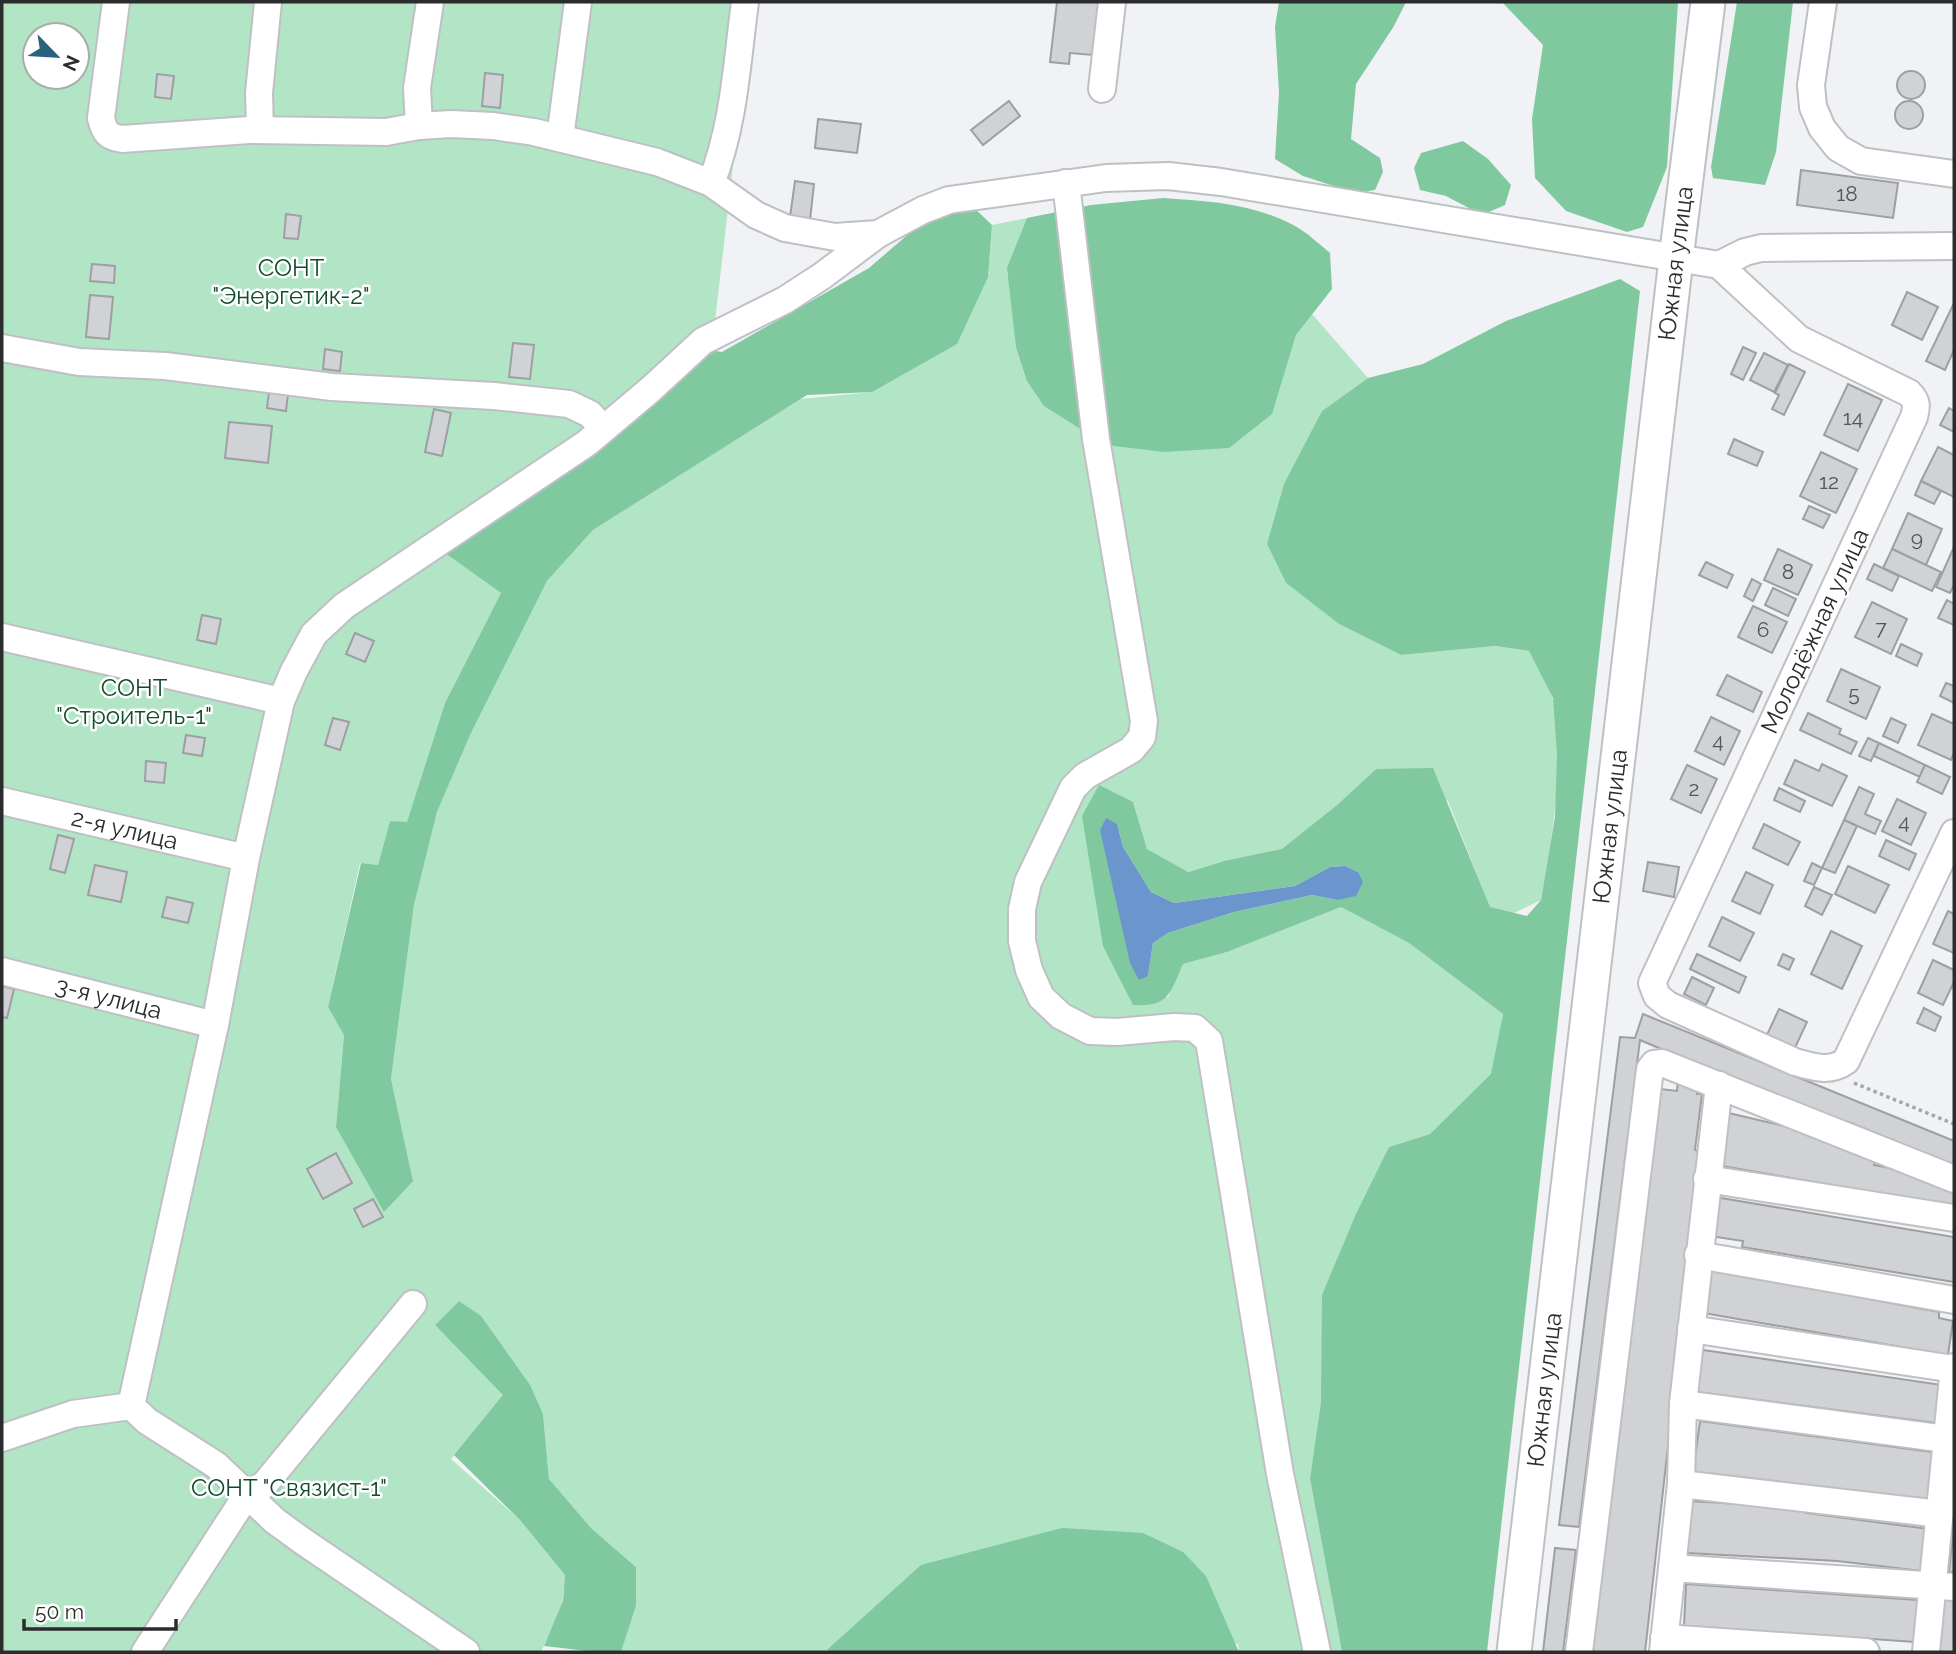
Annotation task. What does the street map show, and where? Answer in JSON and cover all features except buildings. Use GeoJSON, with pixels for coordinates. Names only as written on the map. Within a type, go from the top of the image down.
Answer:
{"type":"FeatureCollection","features":[{"type":"Feature","properties":{"kind":"main road","name":"Южная улица"},"geometry":{"type":"LineString","coordinates":[[1514,1652],[1708,2]]}},
{"type":"Feature","properties":{"kind":"street"},"geometry":{"type":"LineString","coordinates":[[116,2],[101,118],[103,130],[110,137],[122,139],[260,130],[386,132],[451,124],[493,126],[560,138],[657,162],[711,183],[756,215],[785,228],[835,237],[878,234]]}},
{"type":"Feature","properties":{"kind":"street"},"geometry":{"type":"LineString","coordinates":[[260,130],[259,93],[268,2]]}},
{"type":"Feature","properties":{"kind":"street"},"geometry":{"type":"LineString","coordinates":[[419,126],[417,88],[429,2]]}},
{"type":"Feature","properties":{"kind":"street"},"geometry":{"type":"LineString","coordinates":[[560,138],[579,2]]}},
{"type":"Feature","properties":{"kind":"street"},"geometry":{"type":"LineString","coordinates":[[711,183],[720,160],[731,114],[745,2]]}},
{"type":"Feature","properties":{"kind":"street"},"geometry":{"type":"LineString","coordinates":[[1102,89],[1112,2]]}},
{"type":"Feature","properties":{"kind":"street"},"geometry":{"type":"LineString","coordinates":[[1823,2],[1811,85],[1813,107],[1822,128],[1838,148],[1861,161],[1954,174]]}},
{"type":"Feature","properties":{"kind":"street"},"geometry":{"type":"LineString","coordinates":[[131,1406],[215,1025],[246,858],[281,701],[294,671],[314,634],[344,606],[532,481],[603,429],[703,341],[785,300],[878,234],[923,210],[949,200],[1106,177],[1168,176],[1221,182],[1719,265],[1745,252],[1761,248],[1954,246]]}},
{"type":"Feature","properties":{"kind":"street"},"geometry":{"type":"LineString","coordinates":[[1066,183],[1096,439],[1144,721],[1142,737],[1131,750],[1085,776],[1073,789],[1028,882],[1022,909],[1022,941],[1029,970],[1041,997],[1061,1016],[1090,1031],[1195,1028],[1209,1041],[1280,1474],[1317,1652]]}},
{"type":"Feature","properties":{"kind":"street","name":"Молодёжная улица"},"geometry":{"type":"LineString","coordinates":[[1719,265],[1799,339],[1909,393],[1917,407],[1652,983],[1657,996],[1668,1005],[1795,1062],[1815,1068],[1836,1068]]}},
{"type":"Feature","properties":{"kind":"street"},"geometry":{"type":"LineString","coordinates":[[2,348],[79,362],[166,366],[332,387],[494,396],[569,404],[590,414],[603,429]]}},
{"type":"Feature","properties":{"kind":"street"},"geometry":{"type":"LineString","coordinates":[[2,637],[281,701]]}},
{"type":"Feature","properties":{"kind":"street","name":"2-я улица"},"geometry":{"type":"LineString","coordinates":[[2,801],[246,858]]}},
{"type":"Feature","properties":{"kind":"street"},"geometry":{"type":"LineString","coordinates":[[1836,1068],[1846,1061],[1954,833]]}},
{"type":"Feature","properties":{"kind":"street","name":"3-я улица"},"geometry":{"type":"LineString","coordinates":[[2,971],[215,1025]]}},
{"type":"Feature","properties":{"kind":"street"},"geometry":{"type":"LineString","coordinates":[[1579,1652],[1650,1069],[1662,1063],[1954,1179]]}},
{"type":"Feature","properties":{"kind":"street"},"geometry":{"type":"LineString","coordinates":[[1719,1085],[1683,1404],[1681,1484],[1663,1645],[1866,1652]]}},
{"type":"Feature","properties":{"kind":"street"},"geometry":{"type":"LineString","coordinates":[[1707,1179],[1954,1218]]}},
{"type":"Feature","properties":{"kind":"street"},"geometry":{"type":"LineString","coordinates":[[1698,1255],[1954,1300]]}},
{"type":"Feature","properties":{"kind":"street"},"geometry":{"type":"LineString","coordinates":[[145,1652],[248,1493],[264,1485],[413,1304]]}},
{"type":"Feature","properties":{"kind":"street"},"geometry":{"type":"LineString","coordinates":[[1691,1329],[1954,1368],[1940,1514],[1943,1586],[1926,1652]]}},
{"type":"Feature","properties":{"kind":"street"},"geometry":{"type":"LineString","coordinates":[[1683,1404],[1946,1439]]}},
{"type":"Feature","properties":{"kind":"street"},"geometry":{"type":"LineString","coordinates":[[2,1438],[73,1414],[131,1406]]}},
{"type":"Feature","properties":{"kind":"street"},"geometry":{"type":"LineString","coordinates":[[131,1406],[146,1421],[216,1465],[275,1521],[466,1652]]}},
{"type":"Feature","properties":{"kind":"street"},"geometry":{"type":"LineString","coordinates":[[1681,1484],[1940,1514]]}},
{"type":"Feature","properties":{"kind":"street"},"geometry":{"type":"LineString","coordinates":[[1672,1568],[1943,1586]]}},
{"type":"Feature","properties":{"kind":"path"},"geometry":{"type":"LineString","coordinates":[[1836,1068],[1859,1086],[1954,1124]]}},
{"type":"Feature","properties":{"kind":"green space"},"geometry":{"type":"Polygon","coordinates":[[[2,2],[752,2],[712,347],[596,454],[442,551],[501,593],[445,703],[407,823],[390,821],[378,865],[360,863],[328,1007],[344,1034],[336,1127],[413,1181],[391,1079],[414,905],[437,812],[471,733],[547,581],[593,530],[801,399],[872,392],[988,277],[992,225],[1027,218],[1007,275],[1272,413],[1296,335],[1312,314],[1368,378],[1322,411],[1267,544],[1286,583],[1339,624],[1401,655],[1495,646],[1529,651],[1553,700],[1557,724],[1558,774],[1541,900],[1514,913],[1490,908],[1448,801],[1376,769],[1282,850],[1224,861],[1187,872],[1147,849],[1133,802],[1082,816],[1133,1005],[1168,997],[1183,964],[1227,952],[1341,907],[1409,943],[1503,1014],[1492,1074],[1430,1134],[1389,1147],[1321,1401],[1310,1479],[1342,1652],[1239,1652],[1238,1644],[828,1649],[827,1652],[621,1652],[636,1606],[636,1567],[592,1529],[549,1479],[543,1414],[459,1301],[435,1325],[504,1395],[451,1459],[520,1520],[565,1575],[562,1606],[541,1652],[2,1652],[2,2]]]}},
{"type":"Feature","properties":{"kind":"green space"},"geometry":{"type":"Polygon","coordinates":[[[1279,2],[1406,2],[1394,26],[1356,84],[1351,139],[1380,158],[1383,172],[1375,190],[1355,193],[1303,176],[1275,159],[1279,93],[1275,27],[1279,2]]]}},
{"type":"Feature","properties":{"kind":"green space"},"geometry":{"type":"Polygon","coordinates":[[[1502,2],[1678,2],[1667,167],[1643,227],[1627,232],[1566,211],[1535,178],[1532,119],[1543,45],[1502,2]]]}},
{"type":"Feature","properties":{"kind":"green space"},"geometry":{"type":"Polygon","coordinates":[[[1737,2],[1793,2],[1776,152],[1765,185],[1713,178],[1711,167],[1737,2]]]}},
{"type":"Feature","properties":{"kind":"green space"},"geometry":{"type":"Polygon","coordinates":[[[1463,141],[1488,159],[1511,185],[1505,205],[1482,215],[1446,196],[1420,190],[1414,168],[1421,153],[1463,141]]]}},
{"type":"Feature","properties":{"kind":"green space"},"geometry":{"type":"Polygon","coordinates":[[[1163,198],[1234,205],[1268,214],[1300,229],[1330,253],[1332,289],[1296,335],[1272,414],[1229,448],[1164,452],[1106,445],[1044,406],[1027,381],[1016,347],[1007,268],[1027,218],[1091,205],[1163,198]]]}},
{"type":"Feature","properties":{"kind":"green space"},"geometry":{"type":"Polygon","coordinates":[[[971,205],[992,225],[988,277],[957,344],[872,392],[807,395],[593,530],[547,581],[471,733],[437,812],[414,905],[391,1079],[413,1181],[384,1212],[336,1127],[344,1035],[328,1007],[361,863],[378,865],[390,821],[407,822],[445,703],[501,593],[442,551],[596,454],[708,350],[722,352],[869,268],[926,219],[971,205]]]}},
{"type":"Feature","properties":{"kind":"green space"},"geometry":{"type":"Polygon","coordinates":[[[1620,279],[1640,291],[1487,1652],[1342,1652],[1310,1479],[1321,1401],[1322,1295],[1356,1214],[1389,1147],[1430,1134],[1491,1074],[1503,1014],[1409,943],[1341,907],[1227,952],[1183,964],[1171,990],[1162,1001],[1133,1005],[1103,946],[1082,816],[1099,785],[1133,802],[1147,849],[1188,872],[1224,861],[1282,849],[1337,805],[1376,769],[1433,768],[1490,907],[1527,916],[1541,900],[1555,817],[1557,755],[1553,698],[1529,651],[1495,646],[1401,655],[1339,624],[1286,583],[1267,544],[1284,484],[1322,411],[1368,378],[1423,364],[1506,321],[1620,279]],[[1117,824],[1148,976],[1153,943],[1168,933],[1234,912],[1312,895],[1337,900],[1358,872],[1345,866],[1330,867],[1295,886],[1174,903],[1151,892],[1123,847],[1117,824]]]}},
{"type":"Feature","properties":{"kind":"green space"},"geometry":{"type":"Polygon","coordinates":[[[459,1301],[481,1316],[530,1385],[543,1414],[549,1479],[592,1529],[636,1567],[636,1606],[621,1652],[544,1646],[563,1601],[565,1575],[520,1520],[454,1455],[503,1395],[435,1325],[459,1301]]]}},
{"type":"Feature","properties":{"kind":"green space"},"geometry":{"type":"Polygon","coordinates":[[[1062,1528],[1143,1533],[1183,1552],[1206,1576],[1239,1652],[827,1652],[921,1565],[1062,1528]]]}},
{"type":"Feature","properties":{"kind":"water"},"geometry":{"type":"Polygon","coordinates":[[[1106,818],[1117,824],[1123,847],[1151,892],[1174,903],[1295,886],[1330,867],[1345,866],[1358,872],[1363,882],[1356,896],[1337,900],[1312,895],[1234,912],[1168,933],[1153,943],[1148,976],[1139,980],[1130,963],[1100,830],[1106,818]]]}},
{"type":"Feature","properties":{"kind":"park label","name":"СОНТ \"Энергетик-2\""},"geometry":{"type":"Point","coordinates":[291,282]}},
{"type":"Feature","properties":{"kind":"park label","name":"СОНТ \"Строитель-1\""},"geometry":{"type":"Point","coordinates":[134,702]}},
{"type":"Feature","properties":{"kind":"park label","name":"СОНТ \"Связист-1\""},"geometry":{"type":"Point","coordinates":[289,1488]}}]}
